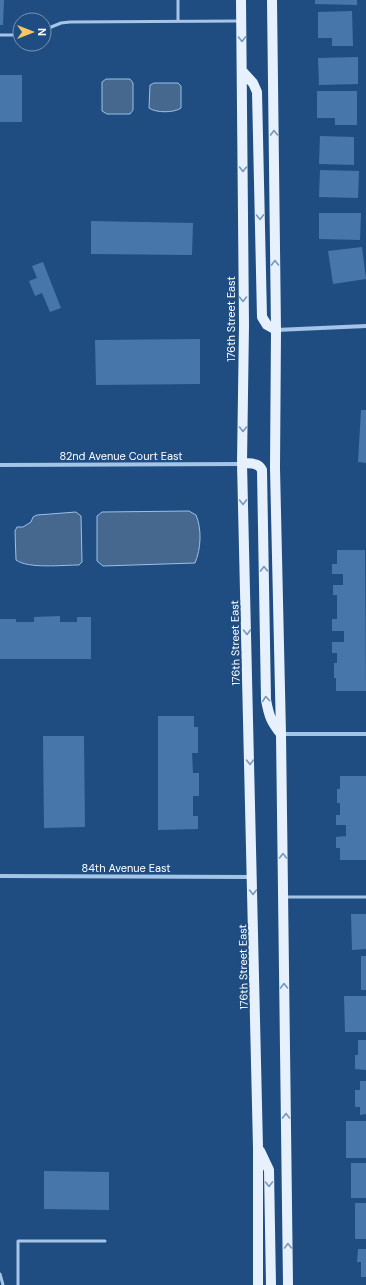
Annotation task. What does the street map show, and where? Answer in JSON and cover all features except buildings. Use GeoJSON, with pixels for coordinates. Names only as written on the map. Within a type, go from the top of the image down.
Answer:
{"type":"FeatureCollection","features":[{"type":"Feature","properties":{"kind":"main road","name":"176th Street East"},"geometry":{"type":"LineString","coordinates":[[241,0],[244,325],[242,464],[253,877],[258,1148],[258,1285]]}},
{"type":"Feature","properties":{"kind":"main road"},"geometry":{"type":"LineString","coordinates":[[272,0],[276,330],[275,468],[282,734],[288,1285]]}},
{"type":"Feature","properties":{"kind":"main road"},"geometry":{"type":"LineString","coordinates":[[242,71],[253,83],[257,92],[262,317],[267,325],[276,330]]}},
{"type":"Feature","properties":{"kind":"main road"},"geometry":{"type":"LineString","coordinates":[[242,464],[255,464],[260,466],[262,470],[266,700],[268,713],[273,724],[282,734]]}},
{"type":"Feature","properties":{"kind":"main road"},"geometry":{"type":"LineString","coordinates":[[258,1148],[269,1170],[271,1285]]}},
{"type":"Feature","properties":{"kind":"street"},"geometry":{"type":"LineString","coordinates":[[276,330],[366,326]]}},
{"type":"Feature","properties":{"kind":"street","name":"82nd Avenue Court East"},"geometry":{"type":"LineString","coordinates":[[0,465],[242,464]]}},
{"type":"Feature","properties":{"kind":"street"},"geometry":{"type":"LineString","coordinates":[[282,734],[366,734]]}},
{"type":"Feature","properties":{"kind":"street","name":"84th Avenue East"},"geometry":{"type":"LineString","coordinates":[[0,876],[253,877]]}},
{"type":"Feature","properties":{"kind":"lane"},"geometry":{"type":"LineString","coordinates":[[178,0],[178,21]]}},
{"type":"Feature","properties":{"kind":"lane"},"geometry":{"type":"LineString","coordinates":[[52,27],[61,23],[70,22],[242,21]]}},
{"type":"Feature","properties":{"kind":"lane"},"geometry":{"type":"LineString","coordinates":[[0,35],[12,35]]}},
{"type":"Feature","properties":{"kind":"lane"},"geometry":{"type":"LineString","coordinates":[[283,897],[366,897]]}},
{"type":"Feature","properties":{"kind":"lane"},"geometry":{"type":"LineString","coordinates":[[18,1285],[18,1241],[105,1241]]}},
{"type":"Feature","properties":{"kind":"lane"},"geometry":{"type":"LineString","coordinates":[[0,1274],[3,1285]]}},
{"type":"Feature","properties":{"kind":"water"},"geometry":{"type":"Polygon","coordinates":[[[106,79],[130,79],[133,83],[133,110],[130,114],[107,114],[102,111],[102,82],[106,79]]]}},
{"type":"Feature","properties":{"kind":"water"},"geometry":{"type":"Polygon","coordinates":[[[154,83],[178,83],[181,86],[181,108],[174,111],[165,112],[152,110],[149,108],[150,85],[154,83]]]}},
{"type":"Feature","properties":{"kind":"water"},"geometry":{"type":"Polygon","coordinates":[[[189,511],[196,515],[200,533],[200,545],[195,563],[103,566],[97,561],[97,516],[102,512],[189,511]]]}},
{"type":"Feature","properties":{"kind":"water"},"geometry":{"type":"Polygon","coordinates":[[[76,512],[81,516],[82,562],[79,565],[37,566],[21,563],[16,560],[15,531],[17,527],[23,527],[31,522],[33,517],[37,515],[76,512]]]}}]}
